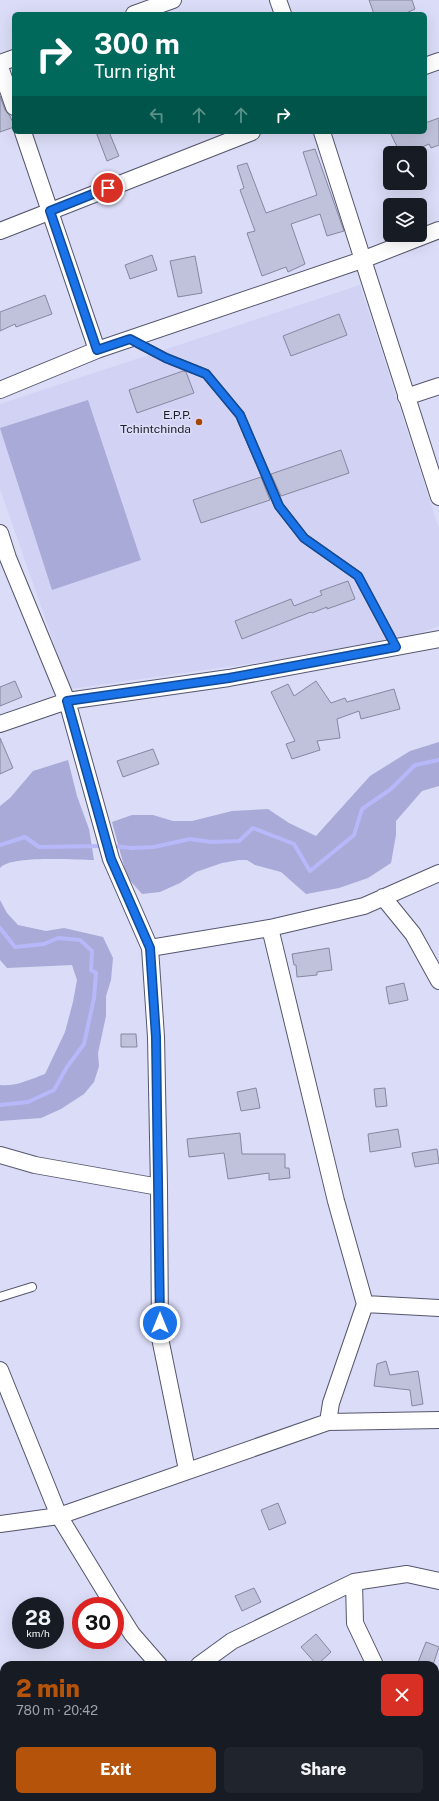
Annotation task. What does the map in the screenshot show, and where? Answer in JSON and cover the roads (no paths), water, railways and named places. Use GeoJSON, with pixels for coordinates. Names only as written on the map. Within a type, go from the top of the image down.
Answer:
{"type":"FeatureCollection","features":[{"type":"Feature","properties":{"kind":"street"},"geometry":{"type":"LineString","coordinates":[[139,12],[172,0]]}},
{"type":"Feature","properties":{"kind":"street"},"geometry":{"type":"LineString","coordinates":[[278,0],[282,12]]}},
{"type":"Feature","properties":{"kind":"street"},"geometry":{"type":"LineString","coordinates":[[0,63],[12,59]]}},
{"type":"Feature","properties":{"kind":"street"},"geometry":{"type":"LineString","coordinates":[[427,65],[439,61]]}},
{"type":"Feature","properties":{"kind":"street"},"geometry":{"type":"LineString","coordinates":[[0,67],[12,101]]}},
{"type":"Feature","properties":{"kind":"street"},"geometry":{"type":"LineString","coordinates":[[23,134],[97,350]]}},
{"type":"Feature","properties":{"kind":"street"},"geometry":{"type":"LineString","coordinates":[[0,231],[247,134]]}},
{"type":"Feature","properties":{"kind":"street"},"geometry":{"type":"LineString","coordinates":[[323,134],[439,497]]}},
{"type":"Feature","properties":{"kind":"street"},"geometry":{"type":"LineString","coordinates":[[0,390],[97,350],[362,260],[439,230]]}},
{"type":"Feature","properties":{"kind":"street"},"geometry":{"type":"LineString","coordinates":[[406,397],[439,386]]}},
{"type":"Feature","properties":{"kind":"street"},"geometry":{"type":"LineString","coordinates":[[0,533],[4,560],[67,701],[102,832],[111,859],[150,948],[156,1037],[160,1338],[187,1470]]}},
{"type":"Feature","properties":{"kind":"street"},"geometry":{"type":"LineString","coordinates":[[0,724],[67,701],[229,678],[439,639]]}},
{"type":"Feature","properties":{"kind":"street"},"geometry":{"type":"LineString","coordinates":[[150,948],[270,928],[364,906],[439,873]]}},
{"type":"Feature","properties":{"kind":"street"},"geometry":{"type":"LineString","coordinates":[[383,897],[413,934],[439,981]]}},
{"type":"Feature","properties":{"kind":"street"},"geometry":{"type":"LineString","coordinates":[[270,928],[336,1201],[365,1304],[330,1403],[328,1422]]}},
{"type":"Feature","properties":{"kind":"street"},"geometry":{"type":"LineString","coordinates":[[0,1155],[35,1164],[159,1187]]}},
{"type":"Feature","properties":{"kind":"street"},"geometry":{"type":"LineString","coordinates":[[365,1304],[439,1308]]}},
{"type":"Feature","properties":{"kind":"street"},"geometry":{"type":"LineString","coordinates":[[0,1370],[60,1516],[109,1597]]}},
{"type":"Feature","properties":{"kind":"street"},"geometry":{"type":"LineString","coordinates":[[0,1524],[60,1516],[187,1470],[328,1422],[439,1420]]}},
{"type":"Feature","properties":{"kind":"street"},"geometry":{"type":"LineString","coordinates":[[204,1661],[232,1641],[354,1582],[407,1574],[439,1581]]}},
{"type":"Feature","properties":{"kind":"street"},"geometry":{"type":"LineString","coordinates":[[354,1582],[355,1623],[373,1661]]}},
{"type":"Feature","properties":{"kind":"street"},"geometry":{"type":"LineString","coordinates":[[124,1621],[132,1634],[156,1661]]}},
{"type":"Feature","properties":{"kind":"lane"},"geometry":{"type":"LineString","coordinates":[[130,339],[166,358],[206,374],[240,415],[279,506],[304,538],[358,576],[396,647]]}},
{"type":"Feature","properties":{"kind":"lane"},"geometry":{"type":"LineString","coordinates":[[0,1297],[32,1287]]}},
{"type":"Feature","properties":{"kind":"waterway"},"geometry":{"type":"LineString","coordinates":[[112,846],[132,848],[154,847],[190,839],[211,842],[239,841],[253,828],[294,844],[310,871],[354,835],[362,809],[391,789],[415,765],[439,760]]}},
{"type":"Feature","properties":{"kind":"waterway"},"geometry":{"type":"LineString","coordinates":[[0,845],[25,837],[39,847],[103,846]]}},
{"type":"Feature","properties":{"kind":"waterway"},"geometry":{"type":"LineString","coordinates":[[0,928],[15,947],[44,944],[58,938],[80,940],[92,951],[91,970],[96,973],[94,998],[84,1044],[67,1067],[54,1090],[28,1102],[0,1105]]}},
{"type":"Feature","properties":{"kind":"place","name":"E.P.P. Tchintchinda"},"geometry":{"type":"Point","coordinates":[199,422]}}]}
